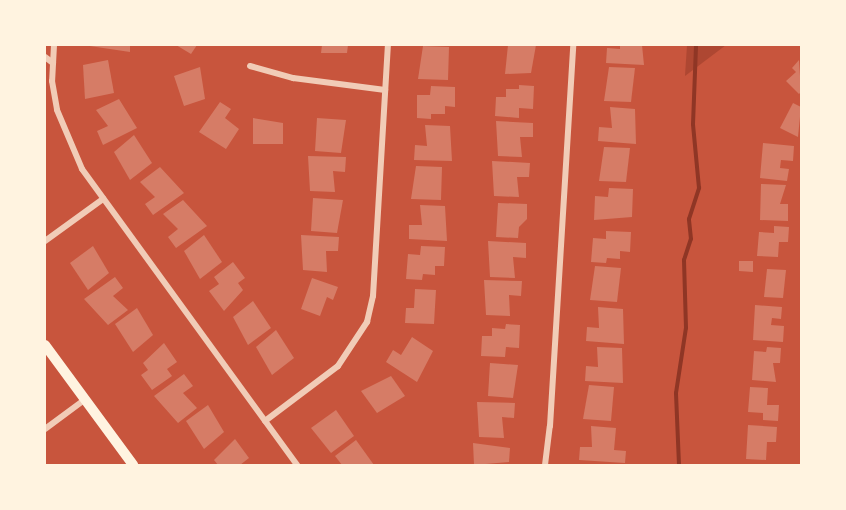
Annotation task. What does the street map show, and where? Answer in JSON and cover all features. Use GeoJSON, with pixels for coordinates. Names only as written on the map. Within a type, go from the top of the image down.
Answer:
{"type":"FeatureCollection","features":[{"type":"Feature","properties":{"kind":"main road"},"geometry":{"type":"LineString","coordinates":[[45,345],[132,465]]}},
{"type":"Feature","properties":{"kind":"street"},"geometry":{"type":"LineString","coordinates":[[54,45],[52,81],[62,127],[82,169],[297,465]]}},
{"type":"Feature","properties":{"kind":"street"},"geometry":{"type":"LineString","coordinates":[[265,421],[338,366],[355,346],[366,322],[373,296],[388,45]]}},
{"type":"Feature","properties":{"kind":"street"},"geometry":{"type":"LineString","coordinates":[[545,465],[550,426],[573,45]]}},
{"type":"Feature","properties":{"kind":"street"},"geometry":{"type":"LineString","coordinates":[[45,57],[53,63]]}},
{"type":"Feature","properties":{"kind":"street"},"geometry":{"type":"LineString","coordinates":[[250,66],[293,78],[385,90]]}},
{"type":"Feature","properties":{"kind":"street"},"geometry":{"type":"LineString","coordinates":[[45,241],[103,199]]}},
{"type":"Feature","properties":{"kind":"street"},"geometry":{"type":"LineString","coordinates":[[45,429],[84,400]]}},
{"type":"Feature","properties":{"kind":"shaded area"},"geometry":{"type":"Polygon","coordinates":[[[687,45],[726,45],[685,76],[687,45]]]}},
{"type":"Feature","properties":{"kind":"building"},"geometry":{"type":"Polygon","coordinates":[[[83,45],[130,45],[130,52],[83,45]]]}},
{"type":"Feature","properties":{"kind":"building"},"geometry":{"type":"Polygon","coordinates":[[[176,45],[197,45],[191,54],[176,45]]]}},
{"type":"Feature","properties":{"kind":"building"},"geometry":{"type":"Polygon","coordinates":[[[322,45],[348,45],[347,53],[321,53],[322,45]]]}},
{"type":"Feature","properties":{"kind":"building"},"geometry":{"type":"Polygon","coordinates":[[[508,45],[536,45],[531,73],[505,74],[508,45]]]}},
{"type":"Feature","properties":{"kind":"building"},"geometry":{"type":"Polygon","coordinates":[[[620,45],[642,45],[644,65],[606,63],[607,48],[620,49],[620,45]]]}},
{"type":"Feature","properties":{"kind":"building"},"geometry":{"type":"Polygon","coordinates":[[[423,46],[449,47],[448,80],[418,79],[423,46]]]}},
{"type":"Feature","properties":{"kind":"building"},"geometry":{"type":"Polygon","coordinates":[[[108,60],[114,93],[85,99],[83,65],[108,60]]]}},
{"type":"Feature","properties":{"kind":"building"},"geometry":{"type":"Polygon","coordinates":[[[799,60],[801,92],[799,94],[786,81],[796,72],[792,68],[799,60]]]}},
{"type":"Feature","properties":{"kind":"building"},"geometry":{"type":"Polygon","coordinates":[[[200,67],[205,99],[184,106],[174,76],[200,67]]]}},
{"type":"Feature","properties":{"kind":"building"},"geometry":{"type":"Polygon","coordinates":[[[609,67],[635,68],[631,102],[604,101],[609,67]]]}},
{"type":"Feature","properties":{"kind":"building"},"geometry":{"type":"Polygon","coordinates":[[[519,85],[534,86],[533,109],[519,108],[519,118],[495,116],[496,97],[506,97],[506,89],[519,89],[519,85]]]}},
{"type":"Feature","properties":{"kind":"building"},"geometry":{"type":"Polygon","coordinates":[[[431,86],[455,87],[455,107],[445,106],[445,114],[431,114],[431,119],[417,118],[417,95],[430,95],[431,86]]]}},
{"type":"Feature","properties":{"kind":"building"},"geometry":{"type":"Polygon","coordinates":[[[119,99],[137,128],[103,145],[97,131],[108,126],[96,110],[119,99]]]}},
{"type":"Feature","properties":{"kind":"building"},"geometry":{"type":"Polygon","coordinates":[[[220,102],[231,109],[225,118],[239,129],[226,149],[199,132],[220,102]]]}},
{"type":"Feature","properties":{"kind":"building"},"geometry":{"type":"Polygon","coordinates":[[[793,103],[801,107],[798,137],[780,128],[793,103]]]}},
{"type":"Feature","properties":{"kind":"building"},"geometry":{"type":"Polygon","coordinates":[[[610,107],[635,109],[636,144],[598,141],[599,127],[612,128],[610,107]]]}},
{"type":"Feature","properties":{"kind":"building"},"geometry":{"type":"Polygon","coordinates":[[[253,118],[283,123],[283,144],[253,144],[253,118]]]}},
{"type":"Feature","properties":{"kind":"building"},"geometry":{"type":"Polygon","coordinates":[[[317,118],[346,120],[341,153],[315,151],[317,118]]]}},
{"type":"Feature","properties":{"kind":"building"},"geometry":{"type":"Polygon","coordinates":[[[496,121],[533,123],[533,137],[520,137],[522,157],[498,156],[496,121]]]}},
{"type":"Feature","properties":{"kind":"building"},"geometry":{"type":"Polygon","coordinates":[[[425,125],[450,126],[452,161],[414,160],[415,145],[427,146],[425,125]]]}},
{"type":"Feature","properties":{"kind":"building"},"geometry":{"type":"Polygon","coordinates":[[[134,135],[152,163],[130,180],[114,152],[134,135]]]}},
{"type":"Feature","properties":{"kind":"building"},"geometry":{"type":"Polygon","coordinates":[[[763,143],[794,146],[793,161],[781,160],[780,168],[789,169],[787,181],[760,178],[763,143]]]}},
{"type":"Feature","properties":{"kind":"building"},"geometry":{"type":"Polygon","coordinates":[[[604,147],[630,148],[626,182],[599,181],[604,147]]]}},
{"type":"Feature","properties":{"kind":"building"},"geometry":{"type":"Polygon","coordinates":[[[308,156],[346,157],[345,172],[333,171],[335,192],[310,191],[308,156]]]}},
{"type":"Feature","properties":{"kind":"building"},"geometry":{"type":"Polygon","coordinates":[[[492,161],[530,163],[529,177],[517,177],[519,197],[494,196],[492,161]]]}},
{"type":"Feature","properties":{"kind":"building"},"geometry":{"type":"Polygon","coordinates":[[[416,166],[442,167],[441,200],[411,199],[416,166]]]}},
{"type":"Feature","properties":{"kind":"building"},"geometry":{"type":"Polygon","coordinates":[[[160,167],[184,193],[153,215],[145,204],[155,197],[140,182],[160,167]]]}},
{"type":"Feature","properties":{"kind":"building"},"geometry":{"type":"Polygon","coordinates":[[[761,184],[786,185],[780,204],[788,204],[788,221],[760,220],[761,184]]]}},
{"type":"Feature","properties":{"kind":"building"},"geometry":{"type":"Polygon","coordinates":[[[609,188],[633,189],[632,217],[594,220],[595,196],[608,197],[609,188]]]}},
{"type":"Feature","properties":{"kind":"building"},"geometry":{"type":"Polygon","coordinates":[[[313,198],[343,200],[337,233],[311,231],[313,198]]]}},
{"type":"Feature","properties":{"kind":"building"},"geometry":{"type":"Polygon","coordinates":[[[183,200],[207,226],[176,248],[168,237],[178,229],[163,214],[183,200]]]}},
{"type":"Feature","properties":{"kind":"building"},"geometry":{"type":"Polygon","coordinates":[[[498,203],[527,204],[527,219],[519,227],[518,238],[496,237],[498,203]]]}},
{"type":"Feature","properties":{"kind":"building"},"geometry":{"type":"Polygon","coordinates":[[[420,205],[445,206],[447,241],[409,239],[409,225],[422,225],[420,205]]]}},
{"type":"Feature","properties":{"kind":"building"},"geometry":{"type":"Polygon","coordinates":[[[774,226],[789,227],[788,242],[779,242],[778,257],[757,256],[759,232],[774,233],[774,226]]]}},
{"type":"Feature","properties":{"kind":"building"},"geometry":{"type":"Polygon","coordinates":[[[606,231],[631,232],[630,252],[620,251],[620,259],[607,258],[606,263],[591,262],[593,238],[606,239],[606,231]]]}},
{"type":"Feature","properties":{"kind":"building"},"geometry":{"type":"Polygon","coordinates":[[[204,235],[222,262],[200,279],[184,251],[204,235]]]}},
{"type":"Feature","properties":{"kind":"building"},"geometry":{"type":"Polygon","coordinates":[[[301,235],[339,237],[338,251],[326,251],[327,272],[303,270],[301,235]]]}},
{"type":"Feature","properties":{"kind":"building"},"geometry":{"type":"Polygon","coordinates":[[[488,241],[526,243],[526,258],[513,257],[515,278],[490,277],[488,241]]]}},
{"type":"Feature","properties":{"kind":"building"},"geometry":{"type":"Polygon","coordinates":[[[93,246],[109,273],[88,290],[70,263],[93,246]]]}},
{"type":"Feature","properties":{"kind":"building"},"geometry":{"type":"Polygon","coordinates":[[[421,246],[445,247],[444,266],[435,266],[435,275],[423,274],[422,280],[406,279],[408,254],[420,255],[421,246]]]}},
{"type":"Feature","properties":{"kind":"building"},"geometry":{"type":"Polygon","coordinates":[[[739,261],[753,261],[753,272],[739,271],[739,261]]]}},
{"type":"Feature","properties":{"kind":"building"},"geometry":{"type":"Polygon","coordinates":[[[233,262],[245,278],[238,283],[243,290],[224,311],[209,291],[219,284],[214,277],[233,262]]]}},
{"type":"Feature","properties":{"kind":"building"},"geometry":{"type":"Polygon","coordinates":[[[595,266],[621,268],[617,302],[590,300],[595,266]]]}},
{"type":"Feature","properties":{"kind":"building"},"geometry":{"type":"Polygon","coordinates":[[[767,269],[786,270],[783,298],[764,297],[767,269]]]}},
{"type":"Feature","properties":{"kind":"building"},"geometry":{"type":"Polygon","coordinates":[[[115,277],[123,288],[113,296],[128,310],[108,325],[84,299],[115,277]]]}},
{"type":"Feature","properties":{"kind":"building"},"geometry":{"type":"Polygon","coordinates":[[[312,278],[338,287],[333,300],[327,297],[320,316],[301,309],[312,278]]]}},
{"type":"Feature","properties":{"kind":"building"},"geometry":{"type":"Polygon","coordinates":[[[484,280],[522,281],[521,296],[509,295],[510,316],[486,315],[484,280]]]}},
{"type":"Feature","properties":{"kind":"building"},"geometry":{"type":"Polygon","coordinates":[[[415,289],[436,290],[434,324],[405,323],[406,308],[414,308],[415,289]]]}},
{"type":"Feature","properties":{"kind":"building"},"geometry":{"type":"Polygon","coordinates":[[[253,301],[271,328],[248,345],[233,317],[253,301]]]}},
{"type":"Feature","properties":{"kind":"building"},"geometry":{"type":"Polygon","coordinates":[[[755,305],[782,307],[781,319],[772,318],[771,325],[784,326],[783,342],[753,340],[755,305]]]}},
{"type":"Feature","properties":{"kind":"building"},"geometry":{"type":"Polygon","coordinates":[[[598,307],[623,309],[624,344],[586,341],[587,327],[599,328],[598,307]]]}},
{"type":"Feature","properties":{"kind":"building"},"geometry":{"type":"Polygon","coordinates":[[[137,308],[153,335],[133,352],[115,324],[137,308]]]}},
{"type":"Feature","properties":{"kind":"building"},"geometry":{"type":"Polygon","coordinates":[[[506,324],[520,325],[519,348],[506,347],[505,357],[481,356],[482,336],[492,336],[492,328],[505,329],[506,324]]]}},
{"type":"Feature","properties":{"kind":"building"},"geometry":{"type":"Polygon","coordinates":[[[276,330],[294,358],[272,375],[256,347],[276,330]]]}},
{"type":"Feature","properties":{"kind":"building"},"geometry":{"type":"Polygon","coordinates":[[[412,337],[433,351],[417,382],[386,362],[393,350],[401,355],[412,337]]]}},
{"type":"Feature","properties":{"kind":"building"},"geometry":{"type":"Polygon","coordinates":[[[164,343],[177,362],[167,369],[172,376],[152,390],[141,375],[148,370],[143,363],[164,343]]]}},
{"type":"Feature","properties":{"kind":"building"},"geometry":{"type":"Polygon","coordinates":[[[597,347],[622,348],[623,383],[585,381],[586,366],[598,367],[597,347]]]}},
{"type":"Feature","properties":{"kind":"building"},"geometry":{"type":"Polygon","coordinates":[[[767,347],[781,348],[780,363],[773,363],[776,382],[752,380],[754,351],[766,352],[767,347]]]}},
{"type":"Feature","properties":{"kind":"building"},"geometry":{"type":"Polygon","coordinates":[[[490,363],[518,365],[513,398],[488,396],[490,363]]]}},
{"type":"Feature","properties":{"kind":"building"},"geometry":{"type":"Polygon","coordinates":[[[184,374],[193,386],[183,393],[197,408],[178,423],[154,396],[184,374]]]}},
{"type":"Feature","properties":{"kind":"building"},"geometry":{"type":"Polygon","coordinates":[[[391,376],[405,396],[377,413],[361,391],[391,376]]]}},
{"type":"Feature","properties":{"kind":"building"},"geometry":{"type":"Polygon","coordinates":[[[589,385],[614,387],[611,421],[583,419],[589,385]]]}},
{"type":"Feature","properties":{"kind":"building"},"geometry":{"type":"Polygon","coordinates":[[[750,387],[768,388],[767,405],[779,405],[778,421],[763,420],[763,413],[748,412],[750,387]]]}},
{"type":"Feature","properties":{"kind":"building"},"geometry":{"type":"Polygon","coordinates":[[[477,402],[515,403],[514,418],[502,417],[504,438],[479,437],[477,402]]]}},
{"type":"Feature","properties":{"kind":"building"},"geometry":{"type":"Polygon","coordinates":[[[208,405],[224,432],[204,449],[186,421],[208,405]]]}},
{"type":"Feature","properties":{"kind":"building"},"geometry":{"type":"Polygon","coordinates":[[[336,410],[354,436],[331,453],[311,428],[336,410]]]}},
{"type":"Feature","properties":{"kind":"building"},"geometry":{"type":"Polygon","coordinates":[[[748,425],[777,427],[776,442],[767,442],[766,460],[746,459],[748,425]]]}},
{"type":"Feature","properties":{"kind":"building"},"geometry":{"type":"Polygon","coordinates":[[[591,426],[616,428],[614,450],[626,451],[625,463],[579,460],[580,447],[592,447],[591,426]]]}},
{"type":"Feature","properties":{"kind":"building"},"geometry":{"type":"Polygon","coordinates":[[[235,439],[249,458],[240,465],[218,465],[214,460],[235,439]]]}},
{"type":"Feature","properties":{"kind":"building"},"geometry":{"type":"Polygon","coordinates":[[[356,440],[374,465],[342,465],[335,456],[356,440]]]}},
{"type":"Feature","properties":{"kind":"building"},"geometry":{"type":"Polygon","coordinates":[[[473,443],[510,448],[509,462],[474,465],[473,443]]]}},
{"type":"Feature","properties":{"kind":"waterway"},"geometry":{"type":"LineString","coordinates":[[679,465],[676,393],[686,328],[684,260],[691,239],[689,219],[699,188],[693,124],[696,45]]}}]}
